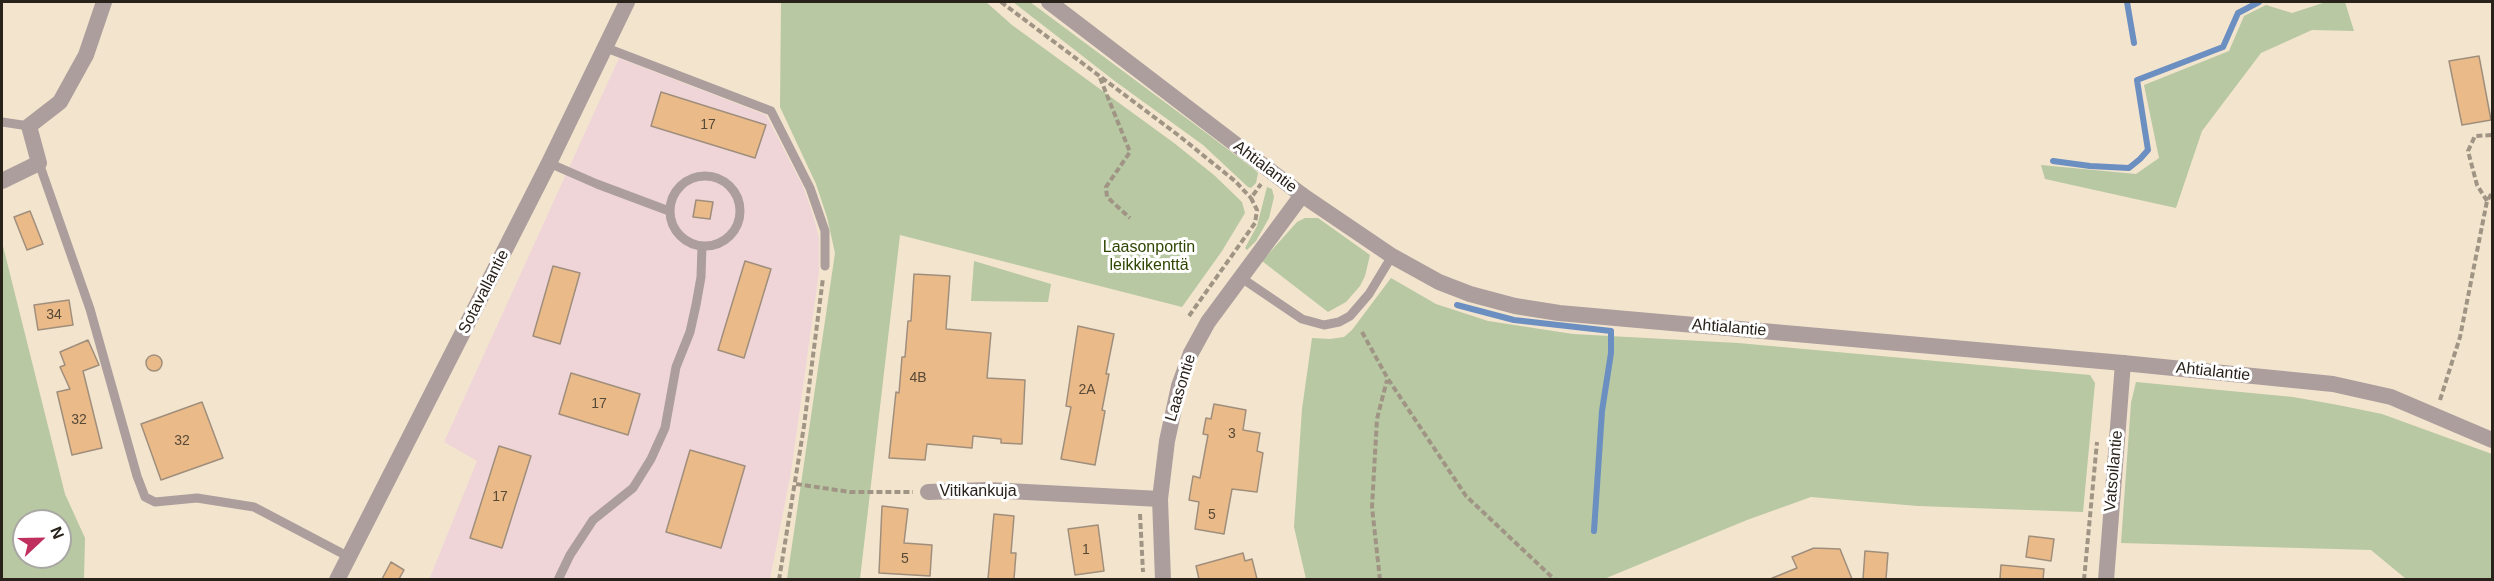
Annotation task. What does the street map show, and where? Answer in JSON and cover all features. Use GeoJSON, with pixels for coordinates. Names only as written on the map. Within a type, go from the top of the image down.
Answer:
{"type":"FeatureCollection","features":[{"type":"Feature","properties":{"kind":"street"},"geometry":{"type":"LineString","coordinates":[[2,181],[39,163],[29,126],[60,102],[86,55],[104,2]]}},
{"type":"Feature","properties":{"kind":"street","name":"Sotavallantie"},"geometry":{"type":"LineString","coordinates":[[337,579],[549,163],[627,2]]}},
{"type":"Feature","properties":{"kind":"street","name":"Ahtialantie"},"geometry":{"type":"LineString","coordinates":[[1050,2],[1302,195],[1392,256],[1439,282],[1470,294],[1515,306],[1559,313],[2333,384],[2391,397],[2493,440]]}},
{"type":"Feature","properties":{"kind":"street","name":"Laasontie"},"geometry":{"type":"LineString","coordinates":[[1163,579],[1160,499],[1167,441],[1179,386],[1191,353],[1208,322],[1302,195]]}},
{"type":"Feature","properties":{"kind":"street","name":"Vatsoilantie"},"geometry":{"type":"LineString","coordinates":[[2106,579],[2123,363]]}},
{"type":"Feature","properties":{"kind":"street","name":"Vitikankuja"},"geometry":{"type":"LineString","coordinates":[[928,492],[988,490],[1160,499]]}},
{"type":"Feature","properties":{"kind":"lane"},"geometry":{"type":"LineString","coordinates":[[604,47],[771,111],[810,188],[825,231],[825,267]]}},
{"type":"Feature","properties":{"kind":"lane"},"geometry":{"type":"LineString","coordinates":[[2,123],[29,126]]}},
{"type":"Feature","properties":{"kind":"lane"},"geometry":{"type":"LineString","coordinates":[[39,163],[90,309],[136,476],[145,497],[154,502],[197,498],[254,507],[349,557]]}},
{"type":"Feature","properties":{"kind":"lane"},"geometry":{"type":"LineString","coordinates":[[549,163],[669,211]]}},
{"type":"Feature","properties":{"kind":"lane"},"geometry":{"type":"LineString","coordinates":[[705,175],[726,182],[734,190],[739,201],[740,212],[738,223],[724,241],[702,246],[682,239],[675,231],[669,211],[676,190],[694,177],[705,175]]}},
{"type":"Feature","properties":{"kind":"lane"},"geometry":{"type":"LineString","coordinates":[[558,579],[570,555],[593,520],[633,488],[651,459],[665,428],[676,368],[690,333],[696,305],[701,277],[702,246]]}},
{"type":"Feature","properties":{"kind":"lane"},"geometry":{"type":"LineString","coordinates":[[1240,277],[1302,319],[1324,326],[1350,316],[1369,294],[1392,256]]}},
{"type":"Feature","properties":{"kind":"path","name":"Ahtialantie"},"geometry":{"type":"LineString","coordinates":[[1001,2],[1217,166],[1251,198]]}},
{"type":"Feature","properties":{"kind":"path"},"geometry":{"type":"LineString","coordinates":[[1100,77],[1130,152],[1106,187],[1107,197],[1130,218]]}},
{"type":"Feature","properties":{"kind":"path"},"geometry":{"type":"LineString","coordinates":[[2487,201],[2477,185],[2468,151],[2475,136],[2493,135]]}},
{"type":"Feature","properties":{"kind":"path"},"geometry":{"type":"LineString","coordinates":[[2435,415],[2460,337],[2487,201],[2493,193]]}},
{"type":"Feature","properties":{"kind":"path"},"geometry":{"type":"LineString","coordinates":[[779,579],[796,484],[825,267]]}},
{"type":"Feature","properties":{"kind":"path"},"geometry":{"type":"LineString","coordinates":[[1362,332],[1388,379],[1466,496],[1555,579]]}},
{"type":"Feature","properties":{"kind":"path"},"geometry":{"type":"LineString","coordinates":[[1380,579],[1372,507],[1377,419],[1388,379]]}},
{"type":"Feature","properties":{"kind":"path"},"geometry":{"type":"LineString","coordinates":[[2084,579],[2098,439]]}},
{"type":"Feature","properties":{"kind":"path","name":"Vitikankuja"},"geometry":{"type":"LineString","coordinates":[[796,484],[850,492],[928,492]]}},
{"type":"Feature","properties":{"kind":"shaded area"},"geometry":{"type":"Polygon","coordinates":[[[619,58],[766,115],[803,186],[813,215],[819,238],[819,272],[791,472],[770,579],[429,580],[477,461],[444,442],[619,58]]]}},
{"type":"Feature","properties":{"kind":"green space","name":"Laasonportin leikkikenttä"},"geometry":{"type":"Polygon","coordinates":[[[781,2],[986,2],[1012,25],[1174,143],[1214,175],[1242,202],[1245,213],[1222,251],[1182,307],[900,235],[860,579],[787,579],[835,253],[827,217],[816,184],[780,107],[781,2]]]}},
{"type":"Feature","properties":{"kind":"green space"},"geometry":{"type":"Polygon","coordinates":[[[1013,2],[1030,2],[1205,132],[1258,173],[1256,183],[1251,188],[1248,187],[1203,145],[1116,82],[1013,2]]]}},
{"type":"Feature","properties":{"kind":"green space"},"geometry":{"type":"Polygon","coordinates":[[[2326,2],[2345,2],[2354,31],[2312,30],[2261,53],[2202,131],[2176,208],[2045,179],[2041,165],[2136,174],[2159,158],[2144,85],[2229,51],[2244,16],[2266,5],[2292,13],[2326,2]]]}},
{"type":"Feature","properties":{"kind":"green space"},"geometry":{"type":"Polygon","coordinates":[[[1267,187],[1272,189],[1274,197],[1269,218],[1256,241],[1247,250],[1245,248],[1257,226],[1267,187]]]}},
{"type":"Feature","properties":{"kind":"green space"},"geometry":{"type":"Polygon","coordinates":[[[1305,218],[1318,218],[1370,255],[1360,286],[1346,302],[1328,312],[1262,261],[1297,222],[1305,218]]]}},
{"type":"Feature","properties":{"kind":"green space"},"geometry":{"type":"Polygon","coordinates":[[[2,242],[65,494],[72,509],[12,509],[12,569],[72,569],[72,509],[85,538],[84,579],[2,579],[2,242]]]}},
{"type":"Feature","properties":{"kind":"green space"},"geometry":{"type":"Polygon","coordinates":[[[974,261],[1051,284],[1048,302],[971,301],[974,261]]]}},
{"type":"Feature","properties":{"kind":"green space"},"geometry":{"type":"Polygon","coordinates":[[[1391,278],[1436,304],[1488,321],[1573,334],[1738,343],[2090,375],[2095,383],[2083,512],[1918,506],[1811,497],[1747,520],[1604,579],[1306,579],[1294,527],[1302,409],[1312,338],[1344,337],[1352,330],[1391,278]]]}},
{"type":"Feature","properties":{"kind":"green space"},"geometry":{"type":"Polygon","coordinates":[[[2136,382],[2293,397],[2338,405],[2382,414],[2492,454],[2492,579],[2406,579],[2371,550],[2121,543],[2131,403],[2136,382]]]}},
{"type":"Feature","properties":{"kind":"building"},"geometry":{"type":"Polygon","coordinates":[[[2479,56],[2491,120],[2462,125],[2449,61],[2479,56]]]}},
{"type":"Feature","properties":{"kind":"building"},"geometry":{"type":"Polygon","coordinates":[[[661,92],[766,125],[755,158],[651,126],[661,92]]]}},
{"type":"Feature","properties":{"kind":"building"},"geometry":{"type":"Polygon","coordinates":[[[696,200],[713,202],[710,219],[693,217],[696,200]]]}},
{"type":"Feature","properties":{"kind":"building"},"geometry":{"type":"Polygon","coordinates":[[[30,211],[43,244],[27,250],[14,217],[30,211]]]}},
{"type":"Feature","properties":{"kind":"building"},"geometry":{"type":"Polygon","coordinates":[[[745,261],[771,269],[744,358],[718,350],[745,261]]]}},
{"type":"Feature","properties":{"kind":"building"},"geometry":{"type":"Polygon","coordinates":[[[553,266],[580,273],[560,344],[533,336],[553,266]]]}},
{"type":"Feature","properties":{"kind":"building"},"geometry":{"type":"Polygon","coordinates":[[[914,274],[950,276],[946,329],[991,333],[987,378],[1025,380],[1022,444],[1001,443],[1001,439],[973,436],[972,448],[927,444],[925,460],[889,458],[896,392],[899,393],[908,321],[911,321],[914,274]]]}},
{"type":"Feature","properties":{"kind":"building"},"geometry":{"type":"Polygon","coordinates":[[[69,300],[73,325],[38,330],[34,305],[69,300]]]}},
{"type":"Feature","properties":{"kind":"building"},"geometry":{"type":"Polygon","coordinates":[[[1078,326],[1114,334],[1106,374],[1109,374],[1102,410],[1105,411],[1095,465],[1061,459],[1071,407],[1066,406],[1078,326]]]}},
{"type":"Feature","properties":{"kind":"building"},"geometry":{"type":"Polygon","coordinates":[[[88,340],[99,365],[83,371],[102,448],[72,455],[57,392],[70,389],[60,367],[65,365],[60,352],[88,340]]]}},
{"type":"Feature","properties":{"kind":"building"},"geometry":{"type":"Polygon","coordinates":[[[154,355],[160,357],[162,363],[160,369],[154,371],[148,369],[146,363],[148,357],[154,355]]]}},
{"type":"Feature","properties":{"kind":"building"},"geometry":{"type":"Polygon","coordinates":[[[571,373],[640,394],[628,435],[559,414],[571,373]]]}},
{"type":"Feature","properties":{"kind":"building"},"geometry":{"type":"Polygon","coordinates":[[[202,402],[223,458],[161,480],[141,424],[202,402]]]}},
{"type":"Feature","properties":{"kind":"building"},"geometry":{"type":"Polygon","coordinates":[[[1214,404],[1246,410],[1243,430],[1260,433],[1257,451],[1263,453],[1257,492],[1232,489],[1224,534],[1195,529],[1199,502],[1189,500],[1193,476],[1200,478],[1208,435],[1203,434],[1206,418],[1211,419],[1214,404]]]}},
{"type":"Feature","properties":{"kind":"building"},"geometry":{"type":"Polygon","coordinates":[[[499,446],[531,456],[502,548],[470,538],[499,446]]]}},
{"type":"Feature","properties":{"kind":"building"},"geometry":{"type":"Polygon","coordinates":[[[690,450],[745,466],[721,548],[666,532],[690,450]]]}},
{"type":"Feature","properties":{"kind":"building"},"geometry":{"type":"Polygon","coordinates":[[[882,506],[908,509],[904,543],[932,545],[930,576],[879,573],[882,506]]]}},
{"type":"Feature","properties":{"kind":"building"},"geometry":{"type":"Polygon","coordinates":[[[994,514],[1014,516],[1011,553],[1016,553],[1014,579],[988,579],[994,514]]]}},
{"type":"Feature","properties":{"kind":"building"},"geometry":{"type":"Polygon","coordinates":[[[1098,525],[1104,571],[1075,575],[1068,529],[1098,525]]]}},
{"type":"Feature","properties":{"kind":"building"},"geometry":{"type":"Polygon","coordinates":[[[2029,536],[2054,539],[2051,561],[2026,557],[2029,536]]]}},
{"type":"Feature","properties":{"kind":"building"},"geometry":{"type":"Polygon","coordinates":[[[1814,548],[1840,549],[1852,579],[1770,579],[1797,568],[1792,557],[1814,548]]]}},
{"type":"Feature","properties":{"kind":"building"},"geometry":{"type":"Polygon","coordinates":[[[1865,551],[1888,553],[1886,579],[1863,579],[1865,551]]]}},
{"type":"Feature","properties":{"kind":"building"},"geometry":{"type":"Polygon","coordinates":[[[1243,553],[1245,561],[1252,559],[1257,579],[1199,579],[1196,566],[1243,553]]]}},
{"type":"Feature","properties":{"kind":"building"},"geometry":{"type":"Polygon","coordinates":[[[391,562],[404,570],[399,579],[382,579],[391,562]]]}},
{"type":"Feature","properties":{"kind":"building"},"geometry":{"type":"Polygon","coordinates":[[[2001,565],[2044,569],[2043,579],[2000,579],[2001,565]]]}},
{"type":"Feature","properties":{"kind":"waterway"},"geometry":{"type":"LineString","coordinates":[[2127,2],[2134,43]]}},
{"type":"Feature","properties":{"kind":"waterway"},"geometry":{"type":"LineString","coordinates":[[2053,161],[2129,168],[2148,150],[2137,80],[2223,47],[2238,13],[2259,2]]}},
{"type":"Feature","properties":{"kind":"waterway"},"geometry":{"type":"LineString","coordinates":[[1457,305],[1514,320],[1611,331],[1611,353],[1602,411],[1594,531]]}}]}
